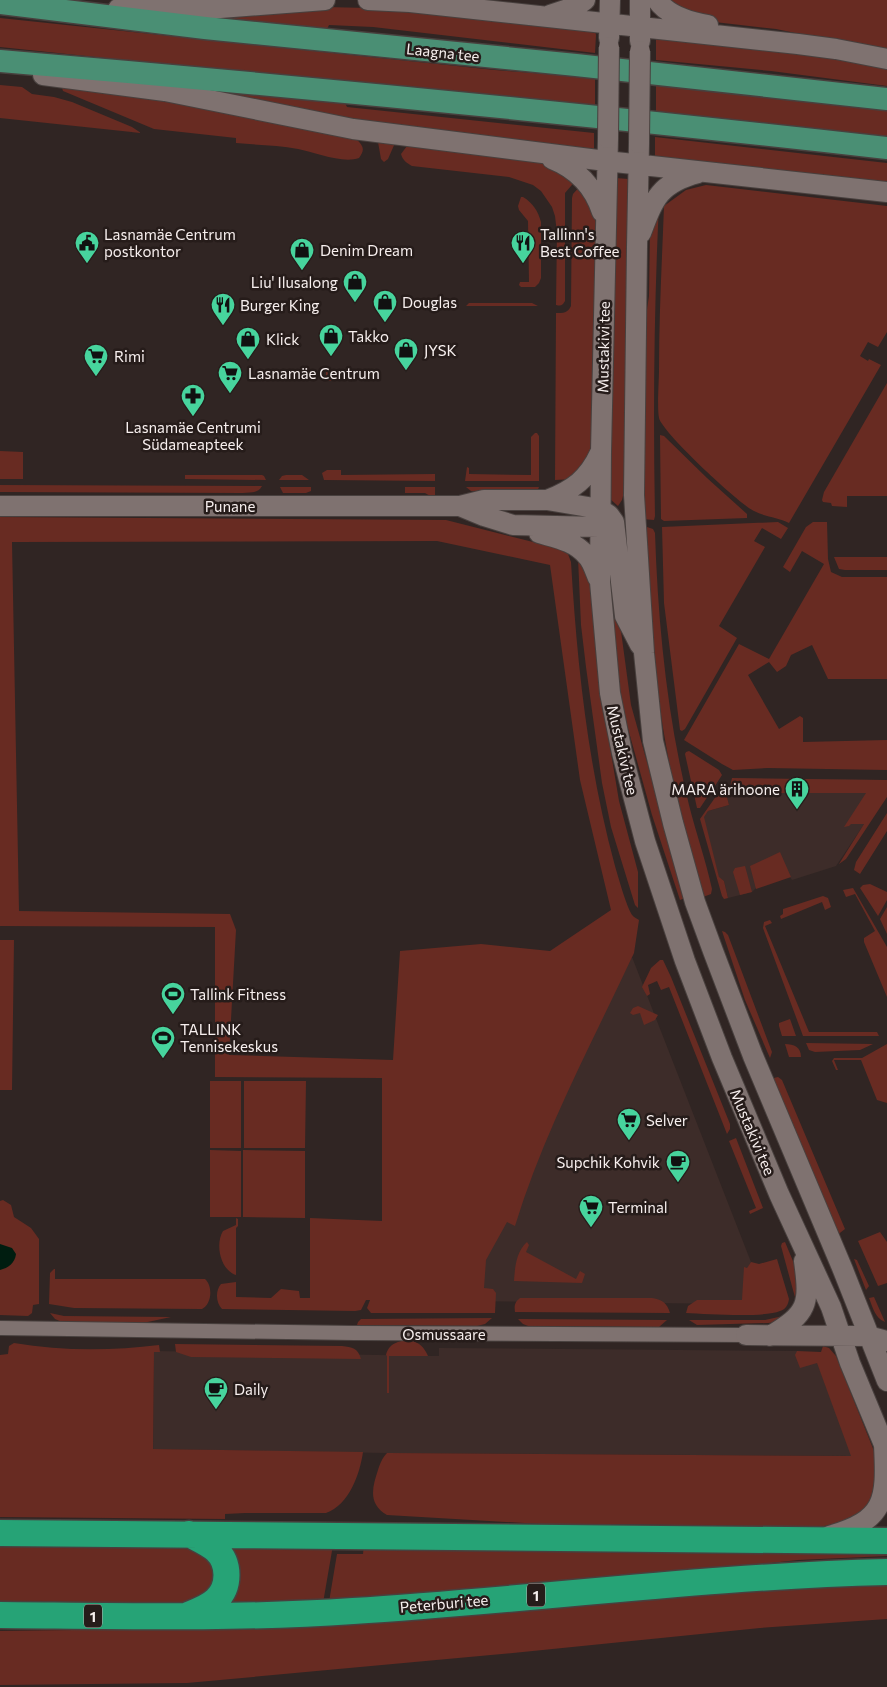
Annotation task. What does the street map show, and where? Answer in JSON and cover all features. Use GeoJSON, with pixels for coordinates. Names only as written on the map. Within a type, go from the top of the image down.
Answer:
{"type":"FeatureCollection","features":[{"type":"Feature","properties":{"kind":"highway"},"geometry":{"type":"LineString","coordinates":[[0,1533],[887,1541]]}},
{"type":"Feature","properties":{"kind":"highway"},"geometry":{"type":"LineString","coordinates":[[186,1616],[208,1606],[216,1600],[222,1593],[227,1572],[224,1560],[216,1550],[189,1534]]}},
{"type":"Feature","properties":{"kind":"highway","name":"Peterburi tee"},"geometry":{"type":"LineString","coordinates":[[0,1615],[186,1616],[352,1611],[701,1582],[826,1573],[887,1572]]}},
{"type":"Feature","properties":{"kind":"main road"},"geometry":{"type":"LineString","coordinates":[[55,10],[184,9],[325,0]]}},
{"type":"Feature","properties":{"kind":"main road"},"geometry":{"type":"LineString","coordinates":[[368,0],[410,2],[798,44],[887,59]]}},
{"type":"Feature","properties":{"kind":"main road"},"geometry":{"type":"LineString","coordinates":[[540,17],[560,13],[577,6],[585,0]]}},
{"type":"Feature","properties":{"kind":"main road","name":"Mustakivi tee"},"geometry":{"type":"LineString","coordinates":[[610,0],[601,452],[604,520],[600,582],[610,693],[622,753],[645,841],[684,961],[722,1058],[788,1217],[831,1307],[872,1337]]}},
{"type":"Feature","properties":{"kind":"main road","name":"Mustakivi tee"},"geometry":{"type":"LineString","coordinates":[[640,0],[634,495],[644,653],[653,741],[695,902],[753,1056],[854,1298],[875,1326],[872,1337],[887,1381]]}},
{"type":"Feature","properties":{"kind":"main road"},"geometry":{"type":"LineString","coordinates":[[657,0],[683,19],[696,23],[729,27],[798,44]]}},
{"type":"Feature","properties":{"kind":"main road","name":"Laagna tee"},"geometry":{"type":"LineString","coordinates":[[0,3],[205,28],[614,69],[887,99]]}},
{"type":"Feature","properties":{"kind":"main road"},"geometry":{"type":"LineString","coordinates":[[0,62],[235,80],[563,112],[887,148]]}},
{"type":"Feature","properties":{"kind":"main road"},"geometry":{"type":"LineString","coordinates":[[0,62],[44,75],[165,90],[353,129],[606,161],[887,192]]}},
{"type":"Feature","properties":{"kind":"main road"},"geometry":{"type":"LineString","coordinates":[[534,152],[565,164],[583,178],[592,189],[600,205],[605,222]]}},
{"type":"Feature","properties":{"kind":"main road"},"geometry":{"type":"LineString","coordinates":[[636,247],[657,195],[681,177],[706,171]]}},
{"type":"Feature","properties":{"kind":"main road"},"geometry":{"type":"LineString","coordinates":[[547,500],[565,493],[576,486],[590,471],[601,452]]}},
{"type":"Feature","properties":{"kind":"main road"},"geometry":{"type":"LineString","coordinates":[[634,495],[621,515],[604,520],[625,616],[644,653]]}},
{"type":"Feature","properties":{"kind":"main road","name":"Punane"},"geometry":{"type":"LineString","coordinates":[[0,506],[460,506],[484,500],[547,500],[604,520]]}},
{"type":"Feature","properties":{"kind":"main road","name":"Punane"},"geometry":{"type":"LineString","coordinates":[[460,506],[513,525],[604,520]]}},
{"type":"Feature","properties":{"kind":"main road"},"geometry":{"type":"LineString","coordinates":[[513,525],[562,539],[578,548],[588,556],[600,582]]}},
{"type":"Feature","properties":{"kind":"main road"},"geometry":{"type":"LineString","coordinates":[[770,1336],[793,1321],[803,1311],[807,1299],[802,1247]]}},
{"type":"Feature","properties":{"kind":"main road"},"geometry":{"type":"LineString","coordinates":[[831,1307],[844,1322],[856,1331],[872,1337]]}},
{"type":"Feature","properties":{"kind":"main road","name":"Osmussaare"},"geometry":{"type":"LineString","coordinates":[[746,1335],[872,1337]]}},
{"type":"Feature","properties":{"kind":"main road"},"geometry":{"type":"LineString","coordinates":[[815,1540],[850,1530],[872,1517],[880,1507],[885,1491],[886,1469],[885,1449],[850,1363],[831,1342],[817,1336]]}},
{"type":"Feature","properties":{"kind":"main road"},"geometry":{"type":"LineString","coordinates":[[850,1363],[852,1350],[872,1337]]}},
{"type":"Feature","properties":{"kind":"main road"},"geometry":{"type":"LineString","coordinates":[[701,1582],[774,1568],[887,1561]]}},
{"type":"Feature","properties":{"kind":"street","name":"Osmussaare"},"geometry":{"type":"LineString","coordinates":[[0,1328],[353,1333],[746,1335]]}},
{"type":"Feature","properties":{"kind":"shaded area"},"geometry":{"type":"Polygon","coordinates":[[[666,0],[887,0],[887,52],[776,29],[706,21],[666,0]]]}},
{"type":"Feature","properties":{"kind":"shaded area"},"geometry":{"type":"Polygon","coordinates":[[[324,7],[369,8],[595,31],[595,53],[373,27],[329,25],[326,31],[202,18],[324,7]]]}},
{"type":"Feature","properties":{"kind":"shaded area"},"geometry":{"type":"Polygon","coordinates":[[[0,18],[495,70],[595,78],[595,106],[344,83],[0,47],[0,18]]]}},
{"type":"Feature","properties":{"kind":"shaded area"},"geometry":{"type":"Polygon","coordinates":[[[656,36],[809,53],[887,67],[887,86],[771,71],[656,60],[656,36]]]}},
{"type":"Feature","properties":{"kind":"shaded area"},"geometry":{"type":"Polygon","coordinates":[[[656,83],[887,108],[887,138],[656,112],[656,83]]]}},
{"type":"Feature","properties":{"kind":"shaded area"},"geometry":{"type":"Polygon","coordinates":[[[0,85],[22,87],[32,94],[72,102],[132,127],[141,133],[0,118],[0,85]]]}},
{"type":"Feature","properties":{"kind":"shaded area"},"geometry":{"type":"Polygon","coordinates":[[[61,85],[128,92],[356,139],[361,144],[363,150],[359,158],[345,160],[305,150],[236,143],[236,138],[154,129],[63,91],[61,85]]]}},
{"type":"Feature","properties":{"kind":"shaded area"},"geometry":{"type":"Polygon","coordinates":[[[193,87],[344,101],[347,107],[594,133],[594,152],[348,120],[193,87]]]}},
{"type":"Feature","properties":{"kind":"shaded area"},"geometry":{"type":"Polygon","coordinates":[[[655,137],[887,163],[887,188],[655,159],[655,137]]]}},
{"type":"Feature","properties":{"kind":"shaded area"},"geometry":{"type":"Polygon","coordinates":[[[378,142],[395,143],[388,159],[384,162],[381,159],[378,142]]]}},
{"type":"Feature","properties":{"kind":"shaded area"},"geometry":{"type":"Polygon","coordinates":[[[412,144],[543,161],[577,179],[565,193],[565,301],[562,305],[556,305],[557,233],[555,216],[552,207],[541,191],[533,185],[509,177],[412,166],[404,160],[401,154],[407,146],[412,144]]]}},
{"type":"Feature","properties":{"kind":"shaded area"},"geometry":{"type":"Polygon","coordinates":[[[615,178],[629,179],[624,492],[618,506],[610,499],[615,178]]]}},
{"type":"Feature","properties":{"kind":"shaded area"},"geometry":{"type":"Polygon","coordinates":[[[581,185],[595,217],[597,229],[591,454],[573,479],[555,480],[556,313],[565,312],[571,306],[572,198],[581,185]]]}},
{"type":"Feature","properties":{"kind":"shaded area"},"geometry":{"type":"Polygon","coordinates":[[[706,185],[887,206],[887,332],[878,347],[868,342],[860,356],[881,365],[789,523],[758,513],[745,505],[686,451],[663,426],[659,418],[664,206],[686,190],[706,185]]]}},
{"type":"Feature","properties":{"kind":"shaded area"},"geometry":{"type":"Polygon","coordinates":[[[521,197],[527,199],[537,211],[541,222],[541,278],[535,287],[521,287],[519,285],[520,282],[529,282],[528,221],[519,210],[518,206],[521,197]]]}},
{"type":"Feature","properties":{"kind":"shaded area"},"geometry":{"type":"Polygon","coordinates":[[[659,204],[654,360],[654,520],[642,519],[642,342],[649,296],[650,230],[659,204]]]}},
{"type":"Feature","properties":{"kind":"shaded area"},"geometry":{"type":"Polygon","coordinates":[[[469,303],[532,303],[538,306],[466,306],[469,303]]]}},
{"type":"Feature","properties":{"kind":"shaded area"},"geometry":{"type":"Polygon","coordinates":[[[326,372],[345,372],[345,381],[326,381],[326,372]]]}},
{"type":"Feature","properties":{"kind":"shaded area"},"geometry":{"type":"Polygon","coordinates":[[[887,383],[887,496],[847,496],[847,507],[832,506],[831,503],[823,502],[824,492],[887,383]]]}},
{"type":"Feature","properties":{"kind":"shaded area"},"geometry":{"type":"Polygon","coordinates":[[[535,433],[539,436],[539,481],[465,481],[467,467],[469,468],[469,474],[531,475],[531,437],[535,433]]]}},
{"type":"Feature","properties":{"kind":"shaded area"},"geometry":{"type":"Polygon","coordinates":[[[660,435],[664,436],[747,514],[747,518],[664,521],[661,519],[660,435]]]}},
{"type":"Feature","properties":{"kind":"shaded area"},"geometry":{"type":"Polygon","coordinates":[[[0,451],[23,452],[23,479],[0,479],[0,451]]]}},
{"type":"Feature","properties":{"kind":"shaded area"},"geometry":{"type":"Polygon","coordinates":[[[327,470],[341,470],[341,475],[435,474],[435,481],[324,480],[322,473],[327,470]]]}},
{"type":"Feature","properties":{"kind":"shaded area"},"geometry":{"type":"Polygon","coordinates":[[[185,475],[262,475],[266,480],[185,479],[185,475]]]}},
{"type":"Feature","properties":{"kind":"shaded area"},"geometry":{"type":"Polygon","coordinates":[[[302,475],[309,480],[279,480],[282,476],[302,475]]]}},
{"type":"Feature","properties":{"kind":"shaded area"},"geometry":{"type":"Polygon","coordinates":[[[0,485],[262,486],[256,491],[243,493],[0,492],[0,485]]]}},
{"type":"Feature","properties":{"kind":"shaded area"},"geometry":{"type":"Polygon","coordinates":[[[280,487],[311,487],[311,491],[306,493],[283,493],[280,487]]]}},
{"type":"Feature","properties":{"kind":"shaded area"},"geometry":{"type":"Polygon","coordinates":[[[405,487],[435,487],[435,496],[432,497],[425,493],[405,493],[405,487]]]}},
{"type":"Feature","properties":{"kind":"shaded area"},"geometry":{"type":"Polygon","coordinates":[[[466,487],[539,487],[537,492],[534,492],[471,491],[466,487]]]}},
{"type":"Feature","properties":{"kind":"shaded area"},"geometry":{"type":"Polygon","coordinates":[[[0,517],[446,520],[557,548],[568,554],[571,562],[580,677],[598,791],[615,866],[623,892],[633,916],[639,920],[634,953],[554,1122],[515,1226],[507,1222],[486,1260],[484,1288],[493,1289],[496,1293],[495,1313],[371,1313],[367,1308],[370,1300],[366,1300],[361,1310],[355,1311],[222,1309],[218,1304],[217,1297],[219,1287],[221,1284],[236,1282],[236,1297],[271,1298],[281,1289],[299,1291],[300,1298],[310,1298],[310,1218],[382,1221],[382,1078],[215,1077],[215,927],[0,926],[0,517]],[[437,541],[12,542],[19,911],[230,914],[236,930],[229,1055],[393,1060],[400,951],[481,944],[550,951],[611,910],[580,780],[550,565],[437,541]]]}},
{"type":"Feature","properties":{"kind":"shaded area"},"geometry":{"type":"Polygon","coordinates":[[[778,522],[788,528],[781,539],[762,528],[754,541],[765,547],[719,626],[737,638],[685,729],[682,731],[680,730],[664,603],[662,527],[778,522]]]}},
{"type":"Feature","properties":{"kind":"shaded area"},"geometry":{"type":"Polygon","coordinates":[[[813,522],[827,522],[828,559],[831,572],[842,577],[887,577],[887,679],[828,679],[812,645],[791,655],[786,666],[777,672],[769,662],[748,675],[779,729],[800,716],[803,718],[803,742],[887,740],[887,770],[768,768],[733,770],[684,740],[739,644],[769,659],[824,564],[802,551],[790,572],[783,567],[806,527],[813,522]]]}},
{"type":"Feature","properties":{"kind":"shaded area"},"geometry":{"type":"Polygon","coordinates":[[[647,527],[653,529],[655,533],[661,636],[675,738],[689,805],[712,889],[711,894],[703,897],[674,791],[652,656],[644,530],[647,527]]]}},
{"type":"Feature","properties":{"kind":"shaded area"},"geometry":{"type":"Polygon","coordinates":[[[610,550],[631,705],[685,898],[680,900],[652,815],[624,714],[616,676],[610,621],[610,550]]]}},
{"type":"Feature","properties":{"kind":"shaded area"},"geometry":{"type":"Polygon","coordinates":[[[834,557],[887,557],[887,570],[839,569],[834,557]]]}},
{"type":"Feature","properties":{"kind":"shaded area"},"geometry":{"type":"Polygon","coordinates":[[[578,558],[589,576],[598,670],[609,741],[619,801],[638,872],[638,908],[635,905],[611,827],[602,783],[581,625],[578,558]]]}},
{"type":"Feature","properties":{"kind":"shaded area"},"geometry":{"type":"Polygon","coordinates":[[[689,751],[719,770],[722,775],[713,789],[707,794],[708,796],[700,808],[697,808],[685,754],[689,751]]]}},
{"type":"Feature","properties":{"kind":"shaded area"},"geometry":{"type":"Polygon","coordinates":[[[732,778],[887,780],[887,790],[836,866],[792,880],[790,877],[756,888],[752,892],[728,898],[724,881],[719,878],[703,817],[708,811],[729,805],[725,789],[731,783],[732,778]]]}},
{"type":"Feature","properties":{"kind":"shaded area"},"geometry":{"type":"Polygon","coordinates":[[[732,778],[887,780],[887,797],[846,859],[839,864],[864,824],[851,824],[844,827],[866,793],[731,793],[732,778]]]}},
{"type":"Feature","properties":{"kind":"shaded area"},"geometry":{"type":"Polygon","coordinates":[[[724,785],[729,805],[708,811],[704,817],[719,877],[724,881],[728,898],[724,899],[700,819],[724,785]]]}},
{"type":"Feature","properties":{"kind":"shaded area"},"geometry":{"type":"Polygon","coordinates":[[[887,813],[887,831],[860,874],[854,870],[856,862],[887,813]]]}},
{"type":"Feature","properties":{"kind":"shaded area"},"geometry":{"type":"Polygon","coordinates":[[[780,852],[791,877],[756,889],[750,866],[780,852]]]}},
{"type":"Feature","properties":{"kind":"shaded area"},"geometry":{"type":"Polygon","coordinates":[[[745,866],[752,892],[740,895],[733,872],[735,868],[745,866]]]}},
{"type":"Feature","properties":{"kind":"shaded area"},"geometry":{"type":"Polygon","coordinates":[[[870,884],[887,892],[887,900],[878,916],[860,888],[863,885],[870,884]]]}},
{"type":"Feature","properties":{"kind":"shaded area"},"geometry":{"type":"Polygon","coordinates":[[[853,888],[887,947],[887,997],[864,942],[864,938],[875,931],[855,894],[846,897],[843,890],[853,888]]]}},
{"type":"Feature","properties":{"kind":"shaded area"},"geometry":{"type":"Polygon","coordinates":[[[823,896],[828,898],[831,907],[825,910],[822,902],[781,919],[780,916],[783,914],[783,909],[823,896]]]}},
{"type":"Feature","properties":{"kind":"shaded area"},"geometry":{"type":"Polygon","coordinates":[[[887,907],[887,934],[880,919],[887,907]]]}},
{"type":"Feature","properties":{"kind":"shaded area"},"geometry":{"type":"Polygon","coordinates":[[[770,920],[772,923],[765,926],[809,1032],[877,1032],[879,1036],[803,1036],[763,928],[764,922],[770,920]]]}},
{"type":"Feature","properties":{"kind":"shaded area"},"geometry":{"type":"Polygon","coordinates":[[[722,931],[728,935],[772,1052],[770,1058],[745,1000],[722,931]]]}},
{"type":"Feature","properties":{"kind":"shaded area"},"geometry":{"type":"Polygon","coordinates":[[[0,940],[14,940],[12,1090],[0,1090],[0,940]]]}},
{"type":"Feature","properties":{"kind":"shaded area"},"geometry":{"type":"Polygon","coordinates":[[[632,957],[751,1262],[747,1269],[744,1304],[454,1301],[632,957]]]}},
{"type":"Feature","properties":{"kind":"shaded area"},"geometry":{"type":"Polygon","coordinates":[[[660,960],[663,960],[671,977],[730,1124],[727,1134],[669,987],[661,990],[657,981],[648,985],[650,994],[647,996],[642,987],[651,968],[660,960]]]}},
{"type":"Feature","properties":{"kind":"shaded area"},"geometry":{"type":"Polygon","coordinates":[[[638,1006],[658,1015],[655,1020],[644,1025],[640,1013],[633,1015],[630,1013],[633,1008],[638,1006]]]}},
{"type":"Feature","properties":{"kind":"shaded area"},"geometry":{"type":"Polygon","coordinates":[[[790,1019],[796,1036],[782,1036],[779,1023],[790,1019]]]}},
{"type":"Feature","properties":{"kind":"shaded area"},"geometry":{"type":"Polygon","coordinates":[[[806,1043],[873,1044],[860,1050],[815,1052],[809,1050],[806,1043]]]}},
{"type":"Feature","properties":{"kind":"shaded area"},"geometry":{"type":"Polygon","coordinates":[[[785,1044],[796,1047],[800,1051],[801,1057],[789,1057],[785,1044]]]}},
{"type":"Feature","properties":{"kind":"shaded area"},"geometry":{"type":"Polygon","coordinates":[[[887,1044],[887,1103],[877,1100],[861,1060],[834,1060],[838,1070],[836,1070],[832,1061],[834,1058],[862,1058],[887,1044]]]}},
{"type":"Feature","properties":{"kind":"shaded area"},"geometry":{"type":"Polygon","coordinates":[[[778,1077],[782,1080],[845,1229],[836,1236],[773,1081],[774,1078],[778,1077]]]}},
{"type":"Feature","properties":{"kind":"shaded area"},"geometry":{"type":"Polygon","coordinates":[[[210,1081],[241,1081],[241,1148],[210,1148],[210,1081]]]}},
{"type":"Feature","properties":{"kind":"shaded area"},"geometry":{"type":"Polygon","coordinates":[[[244,1081],[306,1081],[305,1148],[244,1148],[244,1081]]]}},
{"type":"Feature","properties":{"kind":"shaded area"},"geometry":{"type":"Polygon","coordinates":[[[736,1138],[763,1208],[750,1214],[749,1211],[756,1208],[729,1141],[736,1138]]]}},
{"type":"Feature","properties":{"kind":"shaded area"},"geometry":{"type":"Polygon","coordinates":[[[210,1150],[241,1151],[241,1217],[210,1217],[210,1150]]]}},
{"type":"Feature","properties":{"kind":"shaded area"},"geometry":{"type":"Polygon","coordinates":[[[243,1150],[305,1151],[305,1218],[243,1217],[243,1150]]]}},
{"type":"Feature","properties":{"kind":"shaded area"},"geometry":{"type":"Polygon","coordinates":[[[3,1200],[11,1205],[14,1217],[31,1228],[39,1239],[39,1304],[33,1305],[32,1313],[28,1316],[0,1315],[0,1201],[3,1200]]]}},
{"type":"Feature","properties":{"kind":"shaded area"},"geometry":{"type":"Polygon","coordinates":[[[236,1218],[238,1219],[238,1226],[236,1228],[236,1275],[226,1268],[220,1256],[219,1243],[223,1231],[236,1225],[236,1218]]]}},
{"type":"Feature","properties":{"kind":"shaded area"},"geometry":{"type":"Polygon","coordinates":[[[880,1232],[887,1242],[887,1283],[878,1286],[858,1241],[880,1232]]]}},
{"type":"Feature","properties":{"kind":"shaded area"},"geometry":{"type":"Polygon","coordinates":[[[527,1242],[529,1245],[526,1252],[576,1279],[580,1271],[585,1274],[582,1283],[514,1281],[518,1255],[527,1242]]]}},
{"type":"Feature","properties":{"kind":"shaded area"},"geometry":{"type":"Polygon","coordinates":[[[785,1242],[800,1278],[796,1301],[781,1246],[785,1242]]]}},
{"type":"Feature","properties":{"kind":"shaded area"},"geometry":{"type":"Polygon","coordinates":[[[0,1244],[12,1248],[16,1254],[11,1265],[0,1270],[0,1244]]]}},
{"type":"Feature","properties":{"kind":"shaded area"},"geometry":{"type":"Polygon","coordinates":[[[777,1259],[789,1299],[782,1310],[749,1315],[686,1313],[688,1306],[697,1300],[742,1300],[744,1267],[747,1268],[751,1262],[759,1264],[777,1259]]]}},
{"type":"Feature","properties":{"kind":"shaded area"},"geometry":{"type":"Polygon","coordinates":[[[854,1259],[857,1260],[869,1286],[866,1290],[854,1259]]]}},
{"type":"Feature","properties":{"kind":"shaded area"},"geometry":{"type":"Polygon","coordinates":[[[54,1269],[55,1279],[205,1279],[208,1282],[210,1295],[208,1303],[202,1309],[74,1308],[49,1304],[50,1273],[54,1269]]]}},
{"type":"Feature","properties":{"kind":"shaded area"},"geometry":{"type":"Polygon","coordinates":[[[874,1297],[885,1322],[879,1318],[873,1309],[869,1298],[874,1297]]]}},
{"type":"Feature","properties":{"kind":"shaded area"},"geometry":{"type":"Polygon","coordinates":[[[520,1298],[652,1298],[664,1302],[670,1313],[515,1312],[515,1304],[520,1298]]]}},
{"type":"Feature","properties":{"kind":"shaded area"},"geometry":{"type":"Polygon","coordinates":[[[50,1313],[64,1316],[171,1317],[143,1323],[62,1322],[55,1319],[50,1313]]]}},
{"type":"Feature","properties":{"kind":"shaded area"},"geometry":{"type":"Polygon","coordinates":[[[783,1316],[777,1322],[768,1323],[697,1325],[689,1320],[765,1320],[783,1316]]]}},
{"type":"Feature","properties":{"kind":"shaded area"},"geometry":{"type":"Polygon","coordinates":[[[492,1318],[485,1324],[477,1326],[357,1325],[361,1319],[492,1318]]]}},
{"type":"Feature","properties":{"kind":"shaded area"},"geometry":{"type":"Polygon","coordinates":[[[518,1319],[667,1320],[659,1327],[528,1326],[518,1319]]]}},
{"type":"Feature","properties":{"kind":"shaded area"},"geometry":{"type":"Polygon","coordinates":[[[410,1340],[421,1346],[428,1356],[389,1356],[389,1393],[387,1393],[387,1351],[395,1343],[410,1340]]]}},
{"type":"Feature","properties":{"kind":"shaded area"},"geometry":{"type":"Polygon","coordinates":[[[14,1343],[50,1348],[86,1349],[159,1345],[160,1352],[154,1352],[153,1449],[363,1452],[356,1479],[341,1503],[326,1513],[225,1514],[225,1519],[0,1517],[0,1355],[8,1354],[9,1346],[14,1343]]]}},
{"type":"Feature","properties":{"kind":"shaded area"},"geometry":{"type":"Polygon","coordinates":[[[175,1344],[342,1346],[354,1349],[358,1352],[361,1359],[191,1357],[176,1352],[175,1344]]]}},
{"type":"Feature","properties":{"kind":"shaded area"},"geometry":{"type":"Polygon","coordinates":[[[823,1346],[829,1348],[836,1356],[876,1456],[876,1502],[841,1524],[816,1527],[557,1525],[387,1515],[381,1511],[374,1501],[373,1489],[376,1477],[381,1461],[387,1453],[851,1456],[817,1363],[800,1368],[795,1355],[797,1351],[821,1352],[823,1346]]]}},
{"type":"Feature","properties":{"kind":"shaded area"},"geometry":{"type":"Polygon","coordinates":[[[439,1348],[797,1351],[817,1362],[852,1456],[387,1453],[153,1449],[154,1351],[439,1356],[439,1348]]]}},
{"type":"Feature","properties":{"kind":"shaded area"},"geometry":{"type":"Polygon","coordinates":[[[231,1543],[333,1545],[323,1603],[228,1607],[235,1555],[231,1543]]]}},
{"type":"Feature","properties":{"kind":"shaded area"},"geometry":{"type":"Polygon","coordinates":[[[364,1544],[887,1548],[887,1556],[798,1560],[719,1569],[329,1602],[337,1554],[363,1554],[364,1544]]]}},
{"type":"Feature","properties":{"kind":"shaded area"},"geometry":{"type":"Polygon","coordinates":[[[0,1545],[193,1549],[205,1554],[219,1580],[203,1599],[182,1603],[0,1602],[0,1545]]]}},
{"type":"Feature","properties":{"kind":"shaded area"},"geometry":{"type":"Polygon","coordinates":[[[887,1579],[887,1619],[760,1628],[187,1683],[0,1685],[0,1631],[288,1627],[887,1579]]]}},
{"type":"Feature","properties":{"kind":"place","name":"Lasnamäe Centrum postkontor"},"geometry":{"type":"Point","coordinates":[87,264]}},
{"type":"Feature","properties":{"kind":"place","name":"Tallinn's Best Coffee"},"geometry":{"type":"Point","coordinates":[523,264]}},
{"type":"Feature","properties":{"kind":"place","name":"Denim Dream"},"geometry":{"type":"Point","coordinates":[302,271]}},
{"type":"Feature","properties":{"kind":"place","name":"Liu' Ilusalong"},"geometry":{"type":"Point","coordinates":[355,303]}},
{"type":"Feature","properties":{"kind":"place","name":"Douglas"},"geometry":{"type":"Point","coordinates":[385,323]}},
{"type":"Feature","properties":{"kind":"place","name":"Burger King"},"geometry":{"type":"Point","coordinates":[223,326]}},
{"type":"Feature","properties":{"kind":"place","name":"Takko"},"geometry":{"type":"Point","coordinates":[331,357]}},
{"type":"Feature","properties":{"kind":"place","name":"Klick"},"geometry":{"type":"Point","coordinates":[248,360]}},
{"type":"Feature","properties":{"kind":"place","name":"JYSK"},"geometry":{"type":"Point","coordinates":[406,371]}},
{"type":"Feature","properties":{"kind":"place","name":"Rimi"},"geometry":{"type":"Point","coordinates":[96,377]}},
{"type":"Feature","properties":{"kind":"place","name":"Lasnamäe Centrum"},"geometry":{"type":"Point","coordinates":[230,394]}},
{"type":"Feature","properties":{"kind":"place","name":"Lasnamäe Centrumi Südameapteek"},"geometry":{"type":"Point","coordinates":[193,417]}},
{"type":"Feature","properties":{"kind":"place","name":"MARA ärihoone"},"geometry":{"type":"Point","coordinates":[797,810]}},
{"type":"Feature","properties":{"kind":"place","name":"Tallink Fitness"},"geometry":{"type":"Point","coordinates":[173,1015]}},
{"type":"Feature","properties":{"kind":"place","name":"TALLINK Tennisekeskus"},"geometry":{"type":"Point","coordinates":[163,1059]}},
{"type":"Feature","properties":{"kind":"place","name":"Selver"},"geometry":{"type":"Point","coordinates":[629,1141]}},
{"type":"Feature","properties":{"kind":"place","name":"Supchik Kohvik"},"geometry":{"type":"Point","coordinates":[678,1183]}},
{"type":"Feature","properties":{"kind":"place","name":"Terminal"},"geometry":{"type":"Point","coordinates":[591,1228]}},
{"type":"Feature","properties":{"kind":"place","name":"Daily"},"geometry":{"type":"Point","coordinates":[216,1410]}}]}
